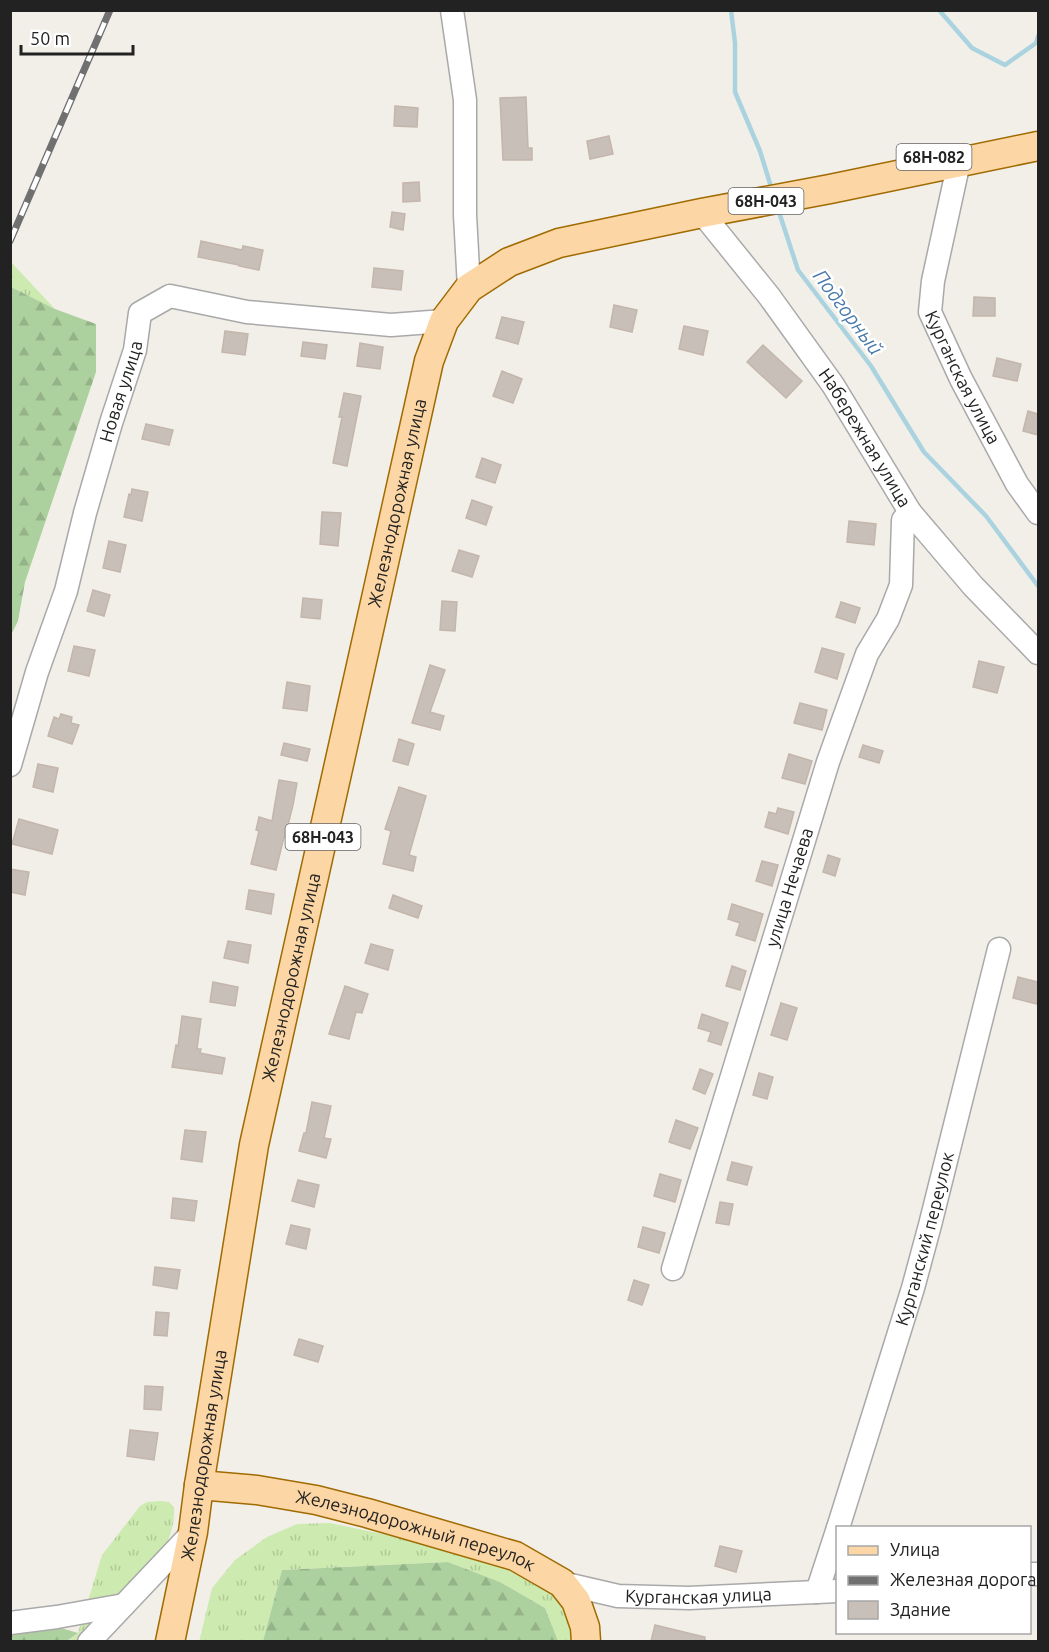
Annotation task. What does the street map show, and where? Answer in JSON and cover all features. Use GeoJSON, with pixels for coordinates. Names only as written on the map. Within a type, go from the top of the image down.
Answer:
{"type":"FeatureCollection","features":[{"type":"Feature","properties":{"kind":"main road","name":"68Н-082"},"geometry":{"type":"LineString","coordinates":[[830,189],[1038,126]]}},
{"type":"Feature","properties":{"kind":"main road","name":"68Н-082"},"geometry":{"type":"LineString","coordinates":[[830,189],[1038,146]]}},
{"type":"Feature","properties":{"kind":"main road","name":"68Н-043"},"geometry":{"type":"LineString","coordinates":[[702,213],[830,189]]}},
{"type":"Feature","properties":{"kind":"main road","name":"Железнодорожная улица"},"geometry":{"type":"LineString","coordinates":[[170,1641],[193,1532],[254,1145],[429,361],[444,321],[469,288],[509,262],[559,243],[702,213]]}},
{"type":"Feature","properties":{"kind":"main road","name":"Железнодорожный переулок"},"geometry":{"type":"LineString","coordinates":[[199,1485],[256,1490],[316,1500],[515,1556],[561,1583],[576,1601],[585,1627],[586,1641]]}},
{"type":"Feature","properties":{"kind":"street"},"geometry":{"type":"LineString","coordinates":[[452,10],[465,100],[465,215],[469,288]]}},
{"type":"Feature","properties":{"kind":"street","name":"Курганская улица"},"geometry":{"type":"LineString","coordinates":[[959,162],[933,281],[930,312],[961,379],[1017,484],[1038,513]]}},
{"type":"Feature","properties":{"kind":"street","name":"Набережная улица"},"geometry":{"type":"LineString","coordinates":[[702,213],[769,296],[833,385],[910,512],[973,586],[1038,653]]}},
{"type":"Feature","properties":{"kind":"street","name":"Новая улица"},"geometry":{"type":"LineString","coordinates":[[10,765],[37,672],[66,591],[104,445],[135,350],[140,313],[170,296],[247,312],[391,325],[444,321]]}},
{"type":"Feature","properties":{"kind":"street","name":"улица Нечаева"},"geometry":{"type":"LineString","coordinates":[[673,1269],[828,762],[867,654],[888,619],[901,585],[903,520],[910,512]]}},
{"type":"Feature","properties":{"kind":"street","name":"Курганский переулок"},"geometry":{"type":"LineString","coordinates":[[839,1526],[913,1288],[999,949]]}},
{"type":"Feature","properties":{"kind":"street"},"geometry":{"type":"LineString","coordinates":[[89,1641],[193,1532]]}},
{"type":"Feature","properties":{"kind":"street","name":"Курганский переулок"},"geometry":{"type":"LineString","coordinates":[[827,1592],[836,1540]]}},
{"type":"Feature","properties":{"kind":"street","name":"Курганская улица"},"geometry":{"type":"LineString","coordinates":[[561,1583],[618,1596],[689,1598],[827,1592]]}},
{"type":"Feature","properties":{"kind":"street"},"geometry":{"type":"LineString","coordinates":[[10,1623],[124,1605]]}},
{"type":"Feature","properties":{"kind":"green space"},"geometry":{"type":"Polygon","coordinates":[[[11,262],[55,309],[11,287],[11,262]]]}},
{"type":"Feature","properties":{"kind":"green space"},"geometry":{"type":"Polygon","coordinates":[[[11,287],[55,309],[96,324],[96,372],[25,582],[18,621],[11,635],[11,287]]]}},
{"type":"Feature","properties":{"kind":"green space"},"geometry":{"type":"Polygon","coordinates":[[[147,1502],[169,1502],[174,1507],[172,1530],[163,1552],[81,1641],[67,1642],[78,1633],[102,1555],[140,1506],[147,1502]]]}},
{"type":"Feature","properties":{"kind":"green space"},"geometry":{"type":"Polygon","coordinates":[[[330,1523],[397,1537],[526,1573],[552,1590],[569,1612],[573,1641],[558,1641],[545,1608],[500,1582],[448,1562],[282,1570],[263,1641],[199,1642],[212,1588],[235,1560],[267,1537],[297,1524],[330,1523]]]}},
{"type":"Feature","properties":{"kind":"green space"},"geometry":{"type":"Polygon","coordinates":[[[448,1562],[500,1582],[545,1608],[558,1641],[263,1641],[282,1570],[448,1562]]]}},
{"type":"Feature","properties":{"kind":"green space"},"geometry":{"type":"Polygon","coordinates":[[[10,1613],[78,1633],[67,1641],[11,1641],[10,1613]]]}},
{"type":"Feature","properties":{"kind":"building"},"geometry":{"type":"Polygon","coordinates":[[[526,97],[528,148],[532,148],[532,160],[503,160],[500,98],[526,97]]]}},
{"type":"Feature","properties":{"kind":"building"},"geometry":{"type":"Polygon","coordinates":[[[395,106],[418,108],[417,127],[394,126],[395,106]]]}},
{"type":"Feature","properties":{"kind":"building"},"geometry":{"type":"Polygon","coordinates":[[[609,136],[613,154],[590,159],[587,141],[609,136]]]}},
{"type":"Feature","properties":{"kind":"building"},"geometry":{"type":"Polygon","coordinates":[[[419,182],[420,201],[403,202],[403,183],[419,182]]]}},
{"type":"Feature","properties":{"kind":"building"},"geometry":{"type":"Polygon","coordinates":[[[392,212],[405,214],[403,230],[390,227],[392,212]]]}},
{"type":"Feature","properties":{"kind":"building"},"geometry":{"type":"Polygon","coordinates":[[[201,241],[242,250],[243,246],[263,250],[259,270],[198,257],[201,241]]]}},
{"type":"Feature","properties":{"kind":"building"},"geometry":{"type":"Polygon","coordinates":[[[374,268],[403,271],[401,290],[372,287],[374,268]]]}},
{"type":"Feature","properties":{"kind":"building"},"geometry":{"type":"Polygon","coordinates":[[[974,297],[995,298],[995,316],[973,316],[974,297]]]}},
{"type":"Feature","properties":{"kind":"building"},"geometry":{"type":"Polygon","coordinates":[[[614,305],[637,310],[632,332],[610,327],[614,305]]]}},
{"type":"Feature","properties":{"kind":"building"},"geometry":{"type":"Polygon","coordinates":[[[502,317],[524,322],[518,344],[496,338],[502,317]]]}},
{"type":"Feature","properties":{"kind":"building"},"geometry":{"type":"Polygon","coordinates":[[[684,326],[708,331],[703,355],[679,349],[684,326]]]}},
{"type":"Feature","properties":{"kind":"building"},"geometry":{"type":"Polygon","coordinates":[[[225,331],[248,334],[245,355],[222,352],[225,331]]]}},
{"type":"Feature","properties":{"kind":"building"},"geometry":{"type":"Polygon","coordinates":[[[303,342],[327,345],[325,359],[301,356],[303,342]]]}},
{"type":"Feature","properties":{"kind":"building"},"geometry":{"type":"Polygon","coordinates":[[[360,343],[383,347],[380,369],[357,366],[360,343]]]}},
{"type":"Feature","properties":{"kind":"building"},"geometry":{"type":"Polygon","coordinates":[[[763,345],[802,381],[786,398],[747,362],[763,345]]]}},
{"type":"Feature","properties":{"kind":"building"},"geometry":{"type":"Polygon","coordinates":[[[997,358],[1021,364],[1017,381],[993,376],[997,358]]]}},
{"type":"Feature","properties":{"kind":"building"},"geometry":{"type":"Polygon","coordinates":[[[502,371],[522,379],[513,403],[493,396],[502,371]]]}},
{"type":"Feature","properties":{"kind":"building"},"geometry":{"type":"Polygon","coordinates":[[[344,393],[361,396],[347,466],[333,463],[344,393]]]}},
{"type":"Feature","properties":{"kind":"building"},"geometry":{"type":"Polygon","coordinates":[[[1028,411],[1038,414],[1038,435],[1023,431],[1028,411]]]}},
{"type":"Feature","properties":{"kind":"building"},"geometry":{"type":"Polygon","coordinates":[[[146,424],[173,430],[169,445],[142,439],[146,424]]]}},
{"type":"Feature","properties":{"kind":"building"},"geometry":{"type":"Polygon","coordinates":[[[482,458],[501,465],[495,483],[476,477],[482,458]]]}},
{"type":"Feature","properties":{"kind":"building"},"geometry":{"type":"Polygon","coordinates":[[[132,489],[148,492],[142,521],[124,517],[132,489]]]}},
{"type":"Feature","properties":{"kind":"building"},"geometry":{"type":"Polygon","coordinates":[[[472,500],[492,507],[486,525],[466,518],[472,500]]]}},
{"type":"Feature","properties":{"kind":"building"},"geometry":{"type":"Polygon","coordinates":[[[322,512],[341,513],[338,546],[320,544],[322,512]]]}},
{"type":"Feature","properties":{"kind":"building"},"geometry":{"type":"Polygon","coordinates":[[[849,521],[876,524],[874,545],[847,542],[849,521]]]}},
{"type":"Feature","properties":{"kind":"building"},"geometry":{"type":"Polygon","coordinates":[[[109,541],[126,545],[120,572],[103,568],[109,541]]]}},
{"type":"Feature","properties":{"kind":"building"},"geometry":{"type":"Polygon","coordinates":[[[459,550],[479,556],[472,577],[452,571],[459,550]]]}},
{"type":"Feature","properties":{"kind":"building"},"geometry":{"type":"Polygon","coordinates":[[[93,590],[110,595],[104,616],[87,611],[93,590]]]}},
{"type":"Feature","properties":{"kind":"building"},"geometry":{"type":"Polygon","coordinates":[[[303,598],[322,600],[320,619],[301,617],[303,598]]]}},
{"type":"Feature","properties":{"kind":"building"},"geometry":{"type":"Polygon","coordinates":[[[442,601],[457,602],[455,631],[440,630],[442,601]]]}},
{"type":"Feature","properties":{"kind":"building"},"geometry":{"type":"Polygon","coordinates":[[[841,602],[860,608],[855,623],[836,617],[841,602]]]}},
{"type":"Feature","properties":{"kind":"building"},"geometry":{"type":"Polygon","coordinates":[[[74,646],[95,650],[89,676],[68,671],[74,646]]]}},
{"type":"Feature","properties":{"kind":"building"},"geometry":{"type":"Polygon","coordinates":[[[822,648],[844,654],[837,679],[815,672],[822,648]]]}},
{"type":"Feature","properties":{"kind":"building"},"geometry":{"type":"Polygon","coordinates":[[[979,661],[1004,667],[997,693],[973,687],[979,661]]]}},
{"type":"Feature","properties":{"kind":"building"},"geometry":{"type":"Polygon","coordinates":[[[430,665],[445,670],[430,712],[444,716],[440,730],[412,723],[430,665]]]}},
{"type":"Feature","properties":{"kind":"building"},"geometry":{"type":"Polygon","coordinates":[[[287,682],[310,686],[307,711],[283,708],[287,682]]]}},
{"type":"Feature","properties":{"kind":"building"},"geometry":{"type":"Polygon","coordinates":[[[800,703],[827,710],[822,730],[794,723],[800,703]]]}},
{"type":"Feature","properties":{"kind":"building"},"geometry":{"type":"Polygon","coordinates":[[[61,714],[72,717],[71,723],[79,725],[72,744],[48,736],[54,717],[59,719],[61,714]]]}},
{"type":"Feature","properties":{"kind":"building"},"geometry":{"type":"Polygon","coordinates":[[[399,739],[414,744],[408,765],[393,761],[399,739]]]}},
{"type":"Feature","properties":{"kind":"building"},"geometry":{"type":"Polygon","coordinates":[[[284,743],[310,749],[307,761],[281,755],[284,743]]]}},
{"type":"Feature","properties":{"kind":"building"},"geometry":{"type":"Polygon","coordinates":[[[863,745],[883,751],[879,763],[859,757],[863,745]]]}},
{"type":"Feature","properties":{"kind":"building"},"geometry":{"type":"Polygon","coordinates":[[[789,754],[812,761],[805,784],[782,778],[789,754]]]}},
{"type":"Feature","properties":{"kind":"building"},"geometry":{"type":"Polygon","coordinates":[[[38,764],[58,768],[53,792],[33,787],[38,764]]]}},
{"type":"Feature","properties":{"kind":"building"},"geometry":{"type":"Polygon","coordinates":[[[279,780],[297,783],[276,870],[251,864],[259,831],[256,830],[259,817],[272,821],[279,780]]]}},
{"type":"Feature","properties":{"kind":"building"},"geometry":{"type":"Polygon","coordinates":[[[399,787],[426,796],[409,855],[416,857],[413,871],[383,864],[391,831],[385,829],[399,787]]]}},
{"type":"Feature","properties":{"kind":"building"},"geometry":{"type":"Polygon","coordinates":[[[778,808],[794,812],[788,834],[765,827],[769,812],[776,814],[778,808]]]}},
{"type":"Feature","properties":{"kind":"building"},"geometry":{"type":"Polygon","coordinates":[[[19,819],[58,830],[52,854],[12,844],[19,819]]]}},
{"type":"Feature","properties":{"kind":"building"},"geometry":{"type":"Polygon","coordinates":[[[828,855],[840,859],[835,876],[823,872],[828,855]]]}},
{"type":"Feature","properties":{"kind":"building"},"geometry":{"type":"Polygon","coordinates":[[[762,861],[778,865],[772,886],[756,881],[762,861]]]}},
{"type":"Feature","properties":{"kind":"building"},"geometry":{"type":"Polygon","coordinates":[[[10,869],[29,872],[25,895],[10,892],[10,869]]]}},
{"type":"Feature","properties":{"kind":"building"},"geometry":{"type":"Polygon","coordinates":[[[249,890],[274,894],[271,914],[246,909],[249,890]]]}},
{"type":"Feature","properties":{"kind":"building"},"geometry":{"type":"Polygon","coordinates":[[[393,895],[422,906],[418,918],[389,908],[393,895]]]}},
{"type":"Feature","properties":{"kind":"building"},"geometry":{"type":"Polygon","coordinates":[[[732,904],[763,914],[755,941],[736,935],[740,923],[728,919],[732,904]]]}},
{"type":"Feature","properties":{"kind":"building"},"geometry":{"type":"Polygon","coordinates":[[[228,941],[251,945],[248,963],[224,958],[228,941]]]}},
{"type":"Feature","properties":{"kind":"building"},"geometry":{"type":"Polygon","coordinates":[[[371,944],[393,950],[388,970],[365,963],[371,944]]]}},
{"type":"Feature","properties":{"kind":"building"},"geometry":{"type":"Polygon","coordinates":[[[732,966],[746,971],[740,990],[726,986],[732,966]]]}},
{"type":"Feature","properties":{"kind":"building"},"geometry":{"type":"Polygon","coordinates":[[[1018,977],[1038,982],[1037,1004],[1013,998],[1018,977]]]}},
{"type":"Feature","properties":{"kind":"building"},"geometry":{"type":"Polygon","coordinates":[[[213,982],[238,987],[235,1006],[210,1002],[213,982]]]}},
{"type":"Feature","properties":{"kind":"building"},"geometry":{"type":"Polygon","coordinates":[[[345,986],[368,994],[362,1013],[356,1012],[349,1039],[329,1034],[345,986]]]}},
{"type":"Feature","properties":{"kind":"building"},"geometry":{"type":"Polygon","coordinates":[[[781,1003],[797,1008],[787,1040],[771,1035],[781,1003]]]}},
{"type":"Feature","properties":{"kind":"building"},"geometry":{"type":"Polygon","coordinates":[[[702,1014],[728,1023],[721,1045],[708,1041],[711,1032],[698,1028],[702,1014]]]}},
{"type":"Feature","properties":{"kind":"building"},"geometry":{"type":"Polygon","coordinates":[[[182,1016],[201,1019],[197,1049],[201,1049],[200,1053],[225,1058],[222,1074],[172,1067],[176,1045],[178,1046],[182,1016]]]}},
{"type":"Feature","properties":{"kind":"building"},"geometry":{"type":"Polygon","coordinates":[[[700,1069],[713,1074],[705,1094],[693,1089],[700,1069]]]}},
{"type":"Feature","properties":{"kind":"building"},"geometry":{"type":"Polygon","coordinates":[[[759,1073],[773,1077],[767,1099],[753,1095],[759,1073]]]}},
{"type":"Feature","properties":{"kind":"building"},"geometry":{"type":"Polygon","coordinates":[[[312,1102],[331,1106],[324,1138],[331,1139],[326,1158],[299,1151],[304,1133],[306,1133],[312,1102]]]}},
{"type":"Feature","properties":{"kind":"building"},"geometry":{"type":"Polygon","coordinates":[[[676,1120],[698,1128],[690,1149],[669,1142],[676,1120]]]}},
{"type":"Feature","properties":{"kind":"building"},"geometry":{"type":"Polygon","coordinates":[[[185,1130],[206,1132],[202,1162],[181,1159],[185,1130]]]}},
{"type":"Feature","properties":{"kind":"building"},"geometry":{"type":"Polygon","coordinates":[[[732,1162],[752,1167],[747,1185],[727,1180],[732,1162]]]}},
{"type":"Feature","properties":{"kind":"building"},"geometry":{"type":"Polygon","coordinates":[[[660,1174],[681,1180],[675,1202],[654,1196],[660,1174]]]}},
{"type":"Feature","properties":{"kind":"building"},"geometry":{"type":"Polygon","coordinates":[[[298,1180],[319,1185],[314,1207],[292,1201],[298,1180]]]}},
{"type":"Feature","properties":{"kind":"building"},"geometry":{"type":"Polygon","coordinates":[[[173,1198],[197,1201],[194,1221],[171,1218],[173,1198]]]}},
{"type":"Feature","properties":{"kind":"building"},"geometry":{"type":"Polygon","coordinates":[[[720,1202],[733,1204],[729,1225],[716,1223],[720,1202]]]}},
{"type":"Feature","properties":{"kind":"building"},"geometry":{"type":"Polygon","coordinates":[[[291,1225],[310,1229],[306,1249],[286,1244],[291,1225]]]}},
{"type":"Feature","properties":{"kind":"building"},"geometry":{"type":"Polygon","coordinates":[[[643,1227],[665,1233],[659,1253],[638,1247],[643,1227]]]}},
{"type":"Feature","properties":{"kind":"building"},"geometry":{"type":"Polygon","coordinates":[[[155,1267],[180,1270],[177,1289],[153,1285],[155,1267]]]}},
{"type":"Feature","properties":{"kind":"building"},"geometry":{"type":"Polygon","coordinates":[[[634,1280],[649,1285],[642,1305],[628,1300],[634,1280]]]}},
{"type":"Feature","properties":{"kind":"building"},"geometry":{"type":"Polygon","coordinates":[[[156,1312],[169,1313],[167,1336],[154,1335],[156,1312]]]}},
{"type":"Feature","properties":{"kind":"building"},"geometry":{"type":"Polygon","coordinates":[[[299,1339],[323,1346],[318,1362],[294,1355],[299,1339]]]}},
{"type":"Feature","properties":{"kind":"building"},"geometry":{"type":"Polygon","coordinates":[[[145,1386],[163,1387],[161,1410],[144,1409],[145,1386]]]}},
{"type":"Feature","properties":{"kind":"building"},"geometry":{"type":"Polygon","coordinates":[[[130,1430],[158,1433],[154,1460],[127,1456],[130,1430]]]}},
{"type":"Feature","properties":{"kind":"building"},"geometry":{"type":"Polygon","coordinates":[[[720,1546],[742,1551],[736,1572],[715,1566],[720,1546]]]}},
{"type":"Feature","properties":{"kind":"building"},"geometry":{"type":"Polygon","coordinates":[[[655,1625],[705,1637],[705,1641],[651,1641],[655,1625]]]}},
{"type":"Feature","properties":{"kind":"waterway","name":"Подгорный"},"geometry":{"type":"LineString","coordinates":[[731,10],[735,43],[735,92],[760,151],[772,190]]}},
{"type":"Feature","properties":{"kind":"waterway","name":"Подгорный"},"geometry":{"type":"LineString","coordinates":[[939,10],[972,48],[1005,65],[1036,43],[1038,36]]}},
{"type":"Feature","properties":{"kind":"waterway","name":"Подгорный"},"geometry":{"type":"LineString","coordinates":[[778,209],[798,270],[871,366],[924,452],[986,516],[1038,586]]}},
{"type":"Feature","properties":{"kind":"railway"},"geometry":{"type":"LineString","coordinates":[[10,241],[110,10]]}}]}
